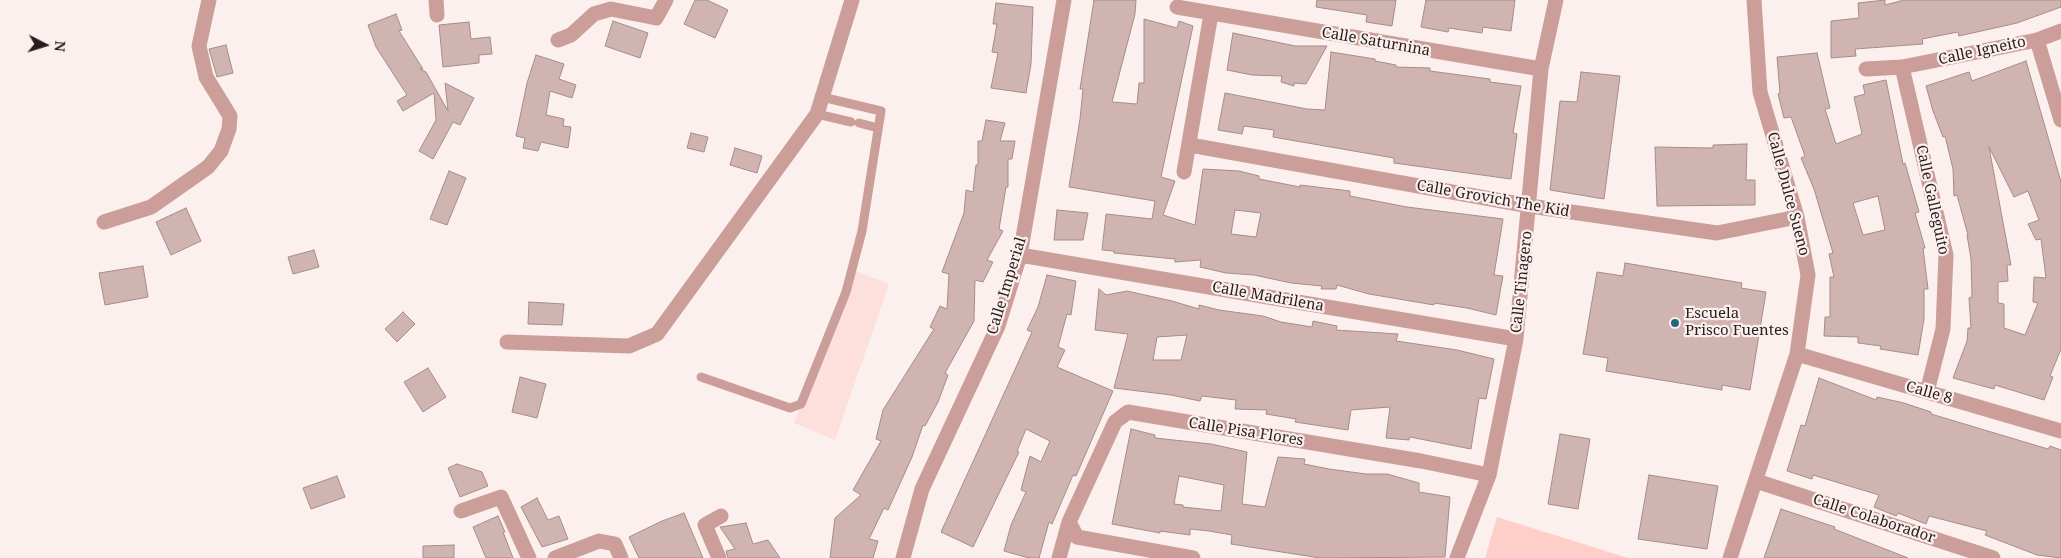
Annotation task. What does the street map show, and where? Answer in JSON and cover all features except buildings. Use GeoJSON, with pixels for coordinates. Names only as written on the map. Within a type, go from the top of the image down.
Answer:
{"type":"FeatureCollection","features":[{"type":"Feature","properties":{"kind":"street"},"geometry":{"type":"LineString","coordinates":[[104,222],[150,207],[208,167],[221,151],[229,129],[230,116],[206,78],[199,46],[209,0]]}},
{"type":"Feature","properties":{"kind":"street"},"geometry":{"type":"LineString","coordinates":[[558,40],[571,35],[594,14],[611,9],[656,18],[666,0]]}},
{"type":"Feature","properties":{"kind":"street"},"geometry":{"type":"LineString","coordinates":[[508,342],[629,346],[657,334],[816,114],[852,0]]}},
{"type":"Feature","properties":{"kind":"street","name":"Calle Imperial"},"geometry":{"type":"LineString","coordinates":[[903,558],[922,489],[998,326],[1020,255],[1064,0]]}},
{"type":"Feature","properties":{"kind":"street","name":"Calle Tinagero"},"geometry":{"type":"LineString","coordinates":[[1457,558],[1489,475],[1516,339],[1530,206],[1541,69],[1556,0]]}},
{"type":"Feature","properties":{"kind":"street","name":"Calle Dulce Sueno"},"geometry":{"type":"LineString","coordinates":[[1730,558],[1797,354],[1808,275],[1797,217],[1760,92],[1754,0]]}},
{"type":"Feature","properties":{"kind":"street","name":"Calle Saturnina"},"geometry":{"type":"LineString","coordinates":[[1176,7],[1541,69]]}},
{"type":"Feature","properties":{"kind":"street"},"geometry":{"type":"LineString","coordinates":[[1184,172],[1211,14]]}},
{"type":"Feature","properties":{"kind":"street","name":"Calle Igneito"},"geometry":{"type":"LineString","coordinates":[[1866,69],[1902,67],[2037,40],[2061,31]]}},
{"type":"Feature","properties":{"kind":"street"},"geometry":{"type":"LineString","coordinates":[[2037,40],[2061,120]]}},
{"type":"Feature","properties":{"kind":"street","name":"Calle Galleguito"},"geometry":{"type":"LineString","coordinates":[[1902,67],[1946,255],[1943,329],[1926,392]]}},
{"type":"Feature","properties":{"kind":"street","name":"Calle Grovich The Kid"},"geometry":{"type":"LineString","coordinates":[[1190,145],[1530,206],[1718,233],[1797,217]]}},
{"type":"Feature","properties":{"kind":"street","name":"Calle Madrilena"},"geometry":{"type":"LineString","coordinates":[[1020,255],[1516,339]]}},
{"type":"Feature","properties":{"kind":"street","name":"Calle 8"},"geometry":{"type":"LineString","coordinates":[[1797,354],[1926,392],[2060,426]]}},
{"type":"Feature","properties":{"kind":"street","name":"Calle Pisa Flores"},"geometry":{"type":"LineString","coordinates":[[1059,558],[1069,522],[1115,422],[1128,412],[1421,461],[1489,475]]}},
{"type":"Feature","properties":{"kind":"street","name":"Calle Colaborador"},"geometry":{"type":"LineString","coordinates":[[1756,481],[1993,558]]}},
{"type":"Feature","properties":{"kind":"street"},"geometry":{"type":"LineString","coordinates":[[461,511],[501,497],[530,558]]}},
{"type":"Feature","properties":{"kind":"street"},"geometry":{"type":"LineString","coordinates":[[719,558],[705,525],[720,516]]}},
{"type":"Feature","properties":{"kind":"street"},"geometry":{"type":"LineString","coordinates":[[1069,522],[1077,537],[1193,558]]}},
{"type":"Feature","properties":{"kind":"street"},"geometry":{"type":"LineString","coordinates":[[555,558],[599,541],[615,544],[621,558]]}},
{"type":"Feature","properties":{"kind":"lane"},"geometry":{"type":"LineString","coordinates":[[701,377],[790,408],[801,404],[846,292],[862,231],[882,111],[822,97]]}},
{"type":"Feature","properties":{"kind":"lane"},"geometry":{"type":"LineString","coordinates":[[816,114],[878,128]]}},
{"type":"Feature","properties":{"kind":"shaded area"},"geometry":{"type":"Polygon","coordinates":[[[851,269],[889,284],[835,440],[794,423],[851,269]]]}},
{"type":"Feature","properties":{"kind":"shaded area"},"geometry":{"type":"Polygon","coordinates":[[[1497,517],[1628,558],[1485,558],[1497,517]]]}},
{"type":"Feature","properties":{"kind":"place","name":"Escuela Prisco Fuentes"},"geometry":{"type":"Point","coordinates":[1675,323]}}]}
